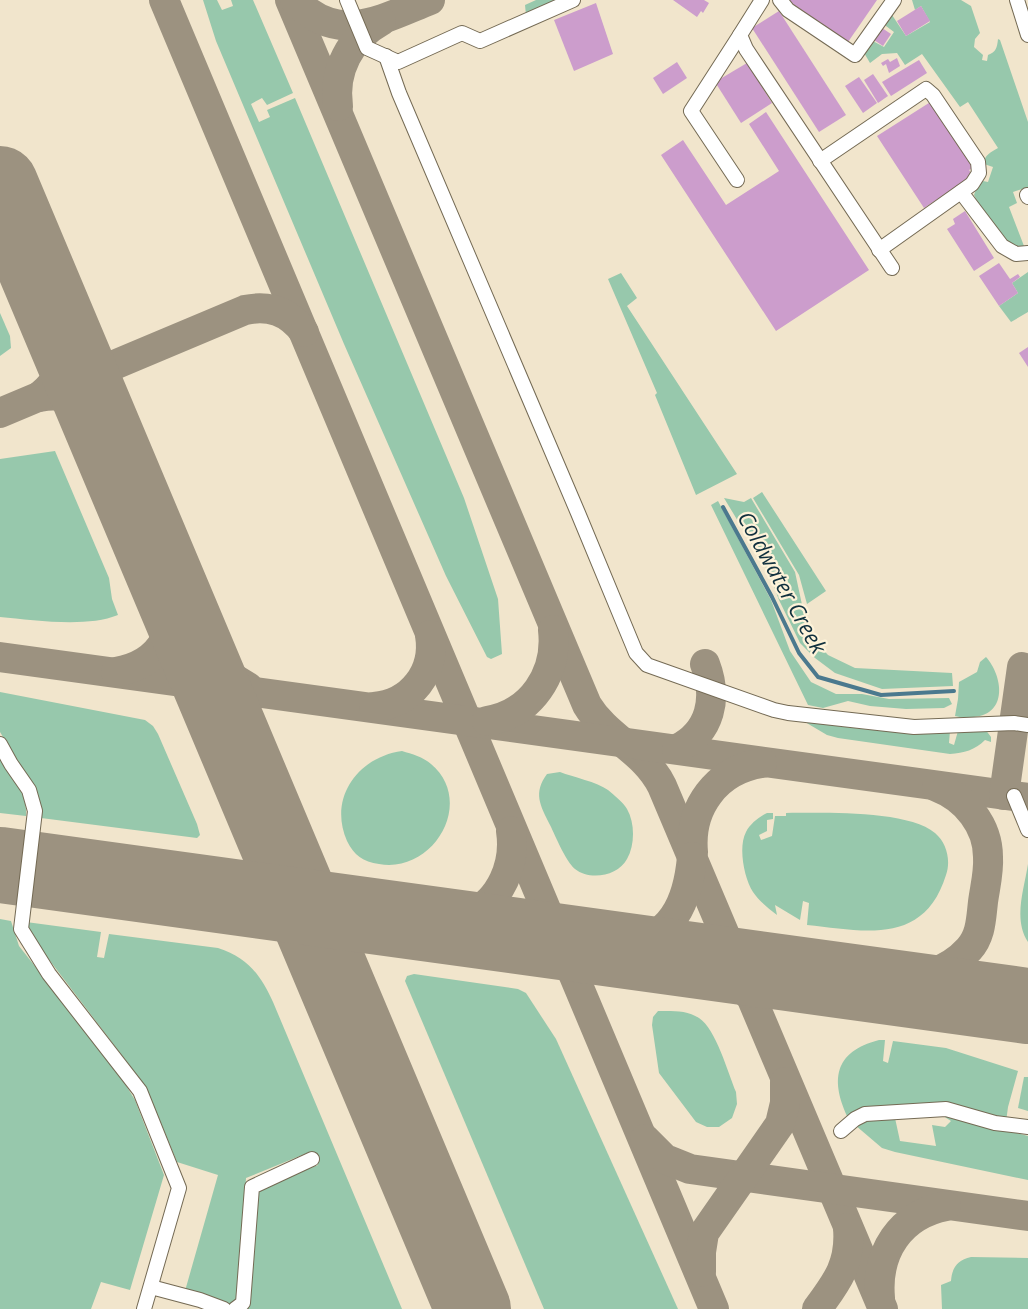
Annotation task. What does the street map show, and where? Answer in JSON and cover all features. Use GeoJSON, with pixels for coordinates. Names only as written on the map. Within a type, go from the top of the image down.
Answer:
{"type":"FeatureCollection","features":[{"type":"Feature","properties":{"kind":"street"},"geometry":{"type":"LineString","coordinates":[[346,0],[367,48],[398,62],[462,33],[480,41],[573,0]]}},
{"type":"Feature","properties":{"kind":"street"},"geometry":{"type":"LineString","coordinates":[[737,180],[691,111],[762,0]]}},
{"type":"Feature","properties":{"kind":"street"},"geometry":{"type":"LineString","coordinates":[[780,0],[788,10],[855,55],[894,0]]}},
{"type":"Feature","properties":{"kind":"street"},"geometry":{"type":"LineString","coordinates":[[1017,0],[1028,35]]}},
{"type":"Feature","properties":{"kind":"street"},"geometry":{"type":"LineString","coordinates":[[740,35],[746,49],[892,268]]}},
{"type":"Feature","properties":{"kind":"street"},"geometry":{"type":"LineString","coordinates":[[386,56],[399,93],[636,653],[648,665],[781,711],[914,727],[1014,723],[1028,725]]}},
{"type":"Feature","properties":{"kind":"street"},"geometry":{"type":"LineString","coordinates":[[820,160],[926,89],[933,95],[978,162],[979,172],[972,184],[879,250]]}},
{"type":"Feature","properties":{"kind":"street"},"geometry":{"type":"LineString","coordinates":[[961,192],[1002,246],[1016,254],[1028,253]]}},
{"type":"Feature","properties":{"kind":"street"},"geometry":{"type":"LineString","coordinates":[[0,744],[29,790],[35,811],[21,929],[49,974],[140,1091],[179,1188],[144,1309]]}},
{"type":"Feature","properties":{"kind":"street"},"geometry":{"type":"LineString","coordinates":[[1014,796],[1028,830]]}},
{"type":"Feature","properties":{"kind":"street"},"geometry":{"type":"LineString","coordinates":[[842,1131],[855,1119],[865,1114],[946,1109],[995,1124],[1028,1126]]}},
{"type":"Feature","properties":{"kind":"street"},"geometry":{"type":"LineString","coordinates":[[235,1309],[243,1303],[252,1187],[312,1159]]}},
{"type":"Feature","properties":{"kind":"street"},"geometry":{"type":"LineString","coordinates":[[151,1287],[224,1309]]}},
{"type":"Feature","properties":{"kind":"green space"},"geometry":{"type":"Polygon","coordinates":[[[203,0],[217,0],[222,10],[233,6],[231,0],[253,0],[293,93],[267,105],[262,98],[251,104],[259,122],[270,117],[267,110],[295,98],[464,498],[498,599],[502,654],[491,659],[487,657],[446,576],[344,344],[216,41],[203,0]]]}},
{"type":"Feature","properties":{"kind":"green space"},"geometry":{"type":"Polygon","coordinates":[[[536,0],[562,0],[526,15],[525,5],[536,0]]]}},
{"type":"Feature","properties":{"kind":"green space"},"geometry":{"type":"Polygon","coordinates":[[[912,0],[961,0],[971,6],[980,33],[975,39],[974,47],[983,55],[982,60],[987,61],[988,55],[997,47],[998,39],[1000,40],[1028,122],[1028,187],[1013,192],[1017,203],[1009,207],[1024,246],[1019,248],[1006,242],[974,195],[983,181],[988,182],[993,167],[984,164],[985,158],[998,148],[968,102],[960,107],[922,54],[905,65],[897,53],[882,54],[870,63],[863,51],[871,40],[884,47],[894,32],[882,23],[890,12],[906,36],[930,22],[921,6],[915,10],[912,0]]]}},
{"type":"Feature","properties":{"kind":"green space"},"geometry":{"type":"Polygon","coordinates":[[[1028,272],[1028,312],[1011,322],[999,306],[1018,293],[1012,283],[1028,272]]]}},
{"type":"Feature","properties":{"kind":"green space"},"geometry":{"type":"Polygon","coordinates":[[[621,273],[637,298],[627,306],[737,474],[696,495],[655,395],[657,393],[608,279],[621,273]]]}},
{"type":"Feature","properties":{"kind":"green space"},"geometry":{"type":"Polygon","coordinates":[[[0,313],[10,336],[11,348],[0,356],[0,313]]]}},
{"type":"Feature","properties":{"kind":"green space"},"geometry":{"type":"Polygon","coordinates":[[[55,451],[109,578],[112,599],[118,615],[105,619],[76,622],[0,617],[0,459],[55,451]]]}},
{"type":"Feature","properties":{"kind":"green space"},"geometry":{"type":"Polygon","coordinates":[[[762,492],[826,591],[807,604],[799,575],[753,498],[762,492]]]}},
{"type":"Feature","properties":{"kind":"green space"},"geometry":{"type":"Polygon","coordinates":[[[724,498],[744,502],[751,498],[795,572],[811,637],[828,655],[855,668],[952,673],[953,686],[882,689],[835,673],[815,658],[800,643],[768,571],[724,498]]]}},
{"type":"Feature","properties":{"kind":"green space"},"geometry":{"type":"Polygon","coordinates":[[[718,501],[771,600],[790,651],[811,682],[836,694],[862,694],[889,699],[949,698],[952,704],[944,708],[906,709],[870,706],[848,701],[823,708],[808,705],[711,505],[718,501]]]}},
{"type":"Feature","properties":{"kind":"green space"},"geometry":{"type":"Polygon","coordinates":[[[986,657],[992,665],[999,684],[997,702],[993,709],[985,714],[974,717],[955,716],[959,682],[977,672],[980,662],[986,657]]]}},
{"type":"Feature","properties":{"kind":"green space"},"geometry":{"type":"Polygon","coordinates":[[[0,692],[145,720],[158,734],[200,835],[197,838],[41,818],[38,794],[0,732],[0,692]]]}},
{"type":"Feature","properties":{"kind":"green space"},"geometry":{"type":"Polygon","coordinates":[[[805,722],[859,729],[950,731],[949,743],[954,745],[958,731],[985,729],[991,737],[991,742],[985,740],[969,750],[950,754],[838,738],[827,735],[805,722]]]}},
{"type":"Feature","properties":{"kind":"green space"},"geometry":{"type":"Polygon","coordinates":[[[402,751],[431,764],[444,780],[449,797],[449,815],[442,832],[431,847],[416,858],[399,864],[368,862],[353,850],[347,841],[342,825],[341,810],[344,795],[360,771],[386,755],[402,751]]]}},
{"type":"Feature","properties":{"kind":"green space"},"geometry":{"type":"Polygon","coordinates":[[[0,757],[22,792],[26,816],[0,813],[0,757]]]}},
{"type":"Feature","properties":{"kind":"green space"},"geometry":{"type":"Polygon","coordinates":[[[560,772],[603,787],[619,799],[627,809],[633,827],[630,853],[623,865],[611,873],[596,876],[581,873],[571,865],[564,854],[543,811],[539,793],[547,774],[560,772]]]}},
{"type":"Feature","properties":{"kind":"green space"},"geometry":{"type":"Polygon","coordinates":[[[767,813],[773,813],[773,819],[767,820],[767,831],[759,835],[761,840],[772,836],[775,816],[786,816],[786,813],[864,814],[905,820],[922,826],[939,837],[947,852],[946,875],[936,898],[923,914],[907,924],[890,929],[870,931],[807,925],[809,903],[803,901],[800,920],[775,905],[777,915],[753,892],[747,879],[742,854],[746,832],[755,821],[767,813]]]}},
{"type":"Feature","properties":{"kind":"green space"},"geometry":{"type":"Polygon","coordinates":[[[1028,864],[1028,942],[1020,914],[1028,864]]]}},
{"type":"Feature","properties":{"kind":"green space"},"geometry":{"type":"Polygon","coordinates":[[[0,919],[11,921],[19,946],[114,1066],[135,1100],[164,1175],[130,1290],[101,1282],[91,1309],[0,1309],[0,919]]]}},
{"type":"Feature","properties":{"kind":"green space"},"geometry":{"type":"Polygon","coordinates":[[[26,922],[101,932],[97,957],[104,958],[109,934],[218,948],[237,957],[252,968],[273,1002],[402,1309],[243,1309],[254,1196],[261,1188],[318,1165],[312,1151],[246,1178],[240,1295],[236,1301],[228,1305],[185,1291],[218,1175],[177,1162],[146,1087],[28,932],[26,922]]]}},
{"type":"Feature","properties":{"kind":"green space"},"geometry":{"type":"Polygon","coordinates":[[[414,974],[518,989],[526,993],[556,1039],[678,1309],[544,1309],[405,981],[407,976],[414,974]]]}},
{"type":"Feature","properties":{"kind":"green space"},"geometry":{"type":"Polygon","coordinates":[[[658,1011],[694,1015],[705,1024],[716,1041],[736,1092],[737,1104],[732,1118],[719,1127],[707,1127],[696,1122],[659,1073],[652,1025],[653,1017],[658,1011]]]}},
{"type":"Feature","properties":{"kind":"green space"},"geometry":{"type":"Polygon","coordinates":[[[879,1040],[885,1040],[883,1061],[888,1063],[893,1041],[946,1048],[1018,1071],[1006,1122],[950,1105],[849,1120],[839,1093],[840,1070],[844,1060],[852,1052],[879,1040]]]}},
{"type":"Feature","properties":{"kind":"green space"},"geometry":{"type":"Polygon","coordinates":[[[1024,1077],[1028,1077],[1028,1111],[1018,1108],[1024,1077]]]}},
{"type":"Feature","properties":{"kind":"green space"},"geometry":{"type":"Polygon","coordinates":[[[937,1112],[1028,1136],[1028,1180],[882,1148],[855,1125],[863,1118],[895,1118],[900,1141],[936,1146],[932,1125],[945,1127],[951,1121],[937,1112]]]}},
{"type":"Feature","properties":{"kind":"green space"},"geometry":{"type":"Polygon","coordinates":[[[971,1257],[1028,1258],[1028,1309],[942,1309],[941,1285],[951,1281],[954,1268],[959,1262],[971,1257]]]}},
{"type":"Feature","properties":{"kind":"building"},"geometry":{"type":"Polygon","coordinates":[[[673,0],[704,0],[709,3],[703,13],[701,11],[697,17],[673,0]]]}},
{"type":"Feature","properties":{"kind":"building"},"geometry":{"type":"Polygon","coordinates":[[[787,0],[877,0],[848,42],[787,0]]]}},
{"type":"Feature","properties":{"kind":"building"},"geometry":{"type":"Polygon","coordinates":[[[596,3],[613,54],[574,71],[554,20],[596,3]]]}},
{"type":"Feature","properties":{"kind":"building"},"geometry":{"type":"Polygon","coordinates":[[[921,6],[930,21],[906,36],[897,21],[921,6]]]}},
{"type":"Feature","properties":{"kind":"building"},"geometry":{"type":"Polygon","coordinates":[[[779,11],[846,115],[819,132],[752,28],[779,11]]]}},
{"type":"Feature","properties":{"kind":"building"},"geometry":{"type":"Polygon","coordinates":[[[882,28],[891,34],[883,46],[874,40],[882,28]]]}},
{"type":"Feature","properties":{"kind":"building"},"geometry":{"type":"Polygon","coordinates":[[[897,58],[900,66],[889,73],[886,64],[883,66],[881,63],[897,58]]]}},
{"type":"Feature","properties":{"kind":"building"},"geometry":{"type":"Polygon","coordinates":[[[919,60],[927,73],[891,96],[882,82],[919,60]]]}},
{"type":"Feature","properties":{"kind":"building"},"geometry":{"type":"Polygon","coordinates":[[[677,62],[687,78],[663,94],[653,78],[677,62]]]}},
{"type":"Feature","properties":{"kind":"building"},"geometry":{"type":"Polygon","coordinates":[[[747,63],[772,103],[741,123],[715,82],[747,63]]]}},
{"type":"Feature","properties":{"kind":"building"},"geometry":{"type":"Polygon","coordinates":[[[873,74],[888,96],[878,103],[864,80],[873,74]]]}},
{"type":"Feature","properties":{"kind":"building"},"geometry":{"type":"Polygon","coordinates":[[[859,77],[877,103],[863,113],[845,86],[859,77]]]}},
{"type":"Feature","properties":{"kind":"building"},"geometry":{"type":"Polygon","coordinates":[[[932,101],[975,167],[969,170],[973,176],[924,208],[877,136],[932,101]]]}},
{"type":"Feature","properties":{"kind":"building"},"geometry":{"type":"Polygon","coordinates":[[[766,112],[869,270],[776,331],[661,155],[683,140],[726,205],[779,171],[749,124],[766,112]]]}},
{"type":"Feature","properties":{"kind":"building"},"geometry":{"type":"Polygon","coordinates":[[[965,211],[994,258],[974,271],[947,229],[955,224],[953,219],[965,211]]]}},
{"type":"Feature","properties":{"kind":"building"},"geometry":{"type":"Polygon","coordinates":[[[999,263],[1010,279],[1018,274],[1020,277],[1012,283],[1018,293],[999,306],[979,276],[999,263]]]}},
{"type":"Feature","properties":{"kind":"building"},"geometry":{"type":"Polygon","coordinates":[[[1028,347],[1028,367],[1019,353],[1028,347]]]}},
{"type":"Feature","properties":{"kind":"waterway","name":"Coldwater Creek"},"geometry":{"type":"LineString","coordinates":[[723,507],[772,597],[799,653],[818,677],[881,695],[954,691]]}},
{"type":"Feature","properties":{"kind":"taxiway"},"geometry":{"type":"LineString","coordinates":[[164,0],[714,1309]]}},
{"type":"Feature","properties":{"kind":"taxiway"},"geometry":{"type":"LineString","coordinates":[[290,0],[587,705],[605,727],[646,763],[662,786],[883,1309]]}},
{"type":"Feature","properties":{"kind":"taxiway"},"geometry":{"type":"LineString","coordinates":[[295,0],[311,14],[327,22],[344,25],[378,20],[430,0]]}},
{"type":"Feature","properties":{"kind":"taxiway"},"geometry":{"type":"LineString","coordinates":[[338,106],[338,80],[346,57],[360,37],[381,21]]}},
{"type":"Feature","properties":{"kind":"taxiway"},"geometry":{"type":"LineString","coordinates":[[0,413],[245,310],[262,308],[278,311],[285,314],[304,332]]}},
{"type":"Feature","properties":{"kind":"taxiway"},"geometry":{"type":"LineString","coordinates":[[40,396],[53,383],[61,368],[64,351],[63,333]]}},
{"type":"Feature","properties":{"kind":"taxiway"},"geometry":{"type":"LineString","coordinates":[[40,397],[61,396],[78,402],[105,431]]}},
{"type":"Feature","properties":{"kind":"taxiway"},"geometry":{"type":"LineString","coordinates":[[116,672],[146,661],[157,652],[164,641],[171,615],[169,583]]}},
{"type":"Feature","properties":{"kind":"taxiway"},"geometry":{"type":"LineString","coordinates":[[487,721],[517,710],[529,701],[538,689],[551,662],[553,630]]}},
{"type":"Feature","properties":{"kind":"taxiway"},"geometry":{"type":"LineString","coordinates":[[374,707],[399,700],[418,684],[429,661],[430,635]]}},
{"type":"Feature","properties":{"kind":"taxiway"},"geometry":{"type":"LineString","coordinates":[[193,640],[217,668],[248,687]]}},
{"type":"Feature","properties":{"kind":"taxiway"},"geometry":{"type":"LineString","coordinates":[[0,657],[1028,798]]}},
{"type":"Feature","properties":{"kind":"taxiway"},"geometry":{"type":"LineString","coordinates":[[677,749],[698,733],[709,713],[711,689],[705,664]]}},
{"type":"Feature","properties":{"kind":"taxiway"},"geometry":{"type":"LineString","coordinates":[[1004,795],[1022,667]]}},
{"type":"Feature","properties":{"kind":"taxiway"},"geometry":{"type":"LineString","coordinates":[[693,852],[696,821],[701,806],[709,794],[731,774],[762,763]]}},
{"type":"Feature","properties":{"kind":"taxiway"},"geometry":{"type":"LineString","coordinates":[[873,984],[912,980],[937,972],[949,966],[969,949],[978,933],[988,868],[984,835],[980,824],[966,806],[948,792],[937,787]]}},
{"type":"Feature","properties":{"kind":"taxiway"},"geometry":{"type":"LineString","coordinates":[[437,926],[465,917],[480,909],[498,891],[511,856],[511,831]]}},
{"type":"Feature","properties":{"kind":"taxiway"},"geometry":{"type":"LineString","coordinates":[[560,942],[590,946],[620,946],[638,943],[653,936],[665,928],[681,904],[690,874],[692,857]]}},
{"type":"Feature","properties":{"kind":"taxiway"},"geometry":{"type":"LineString","coordinates":[[514,936],[549,948],[569,966]]}},
{"type":"Feature","properties":{"kind":"taxiway"},"geometry":{"type":"LineString","coordinates":[[730,941],[753,961],[780,972]]}},
{"type":"Feature","properties":{"kind":"taxiway"},"geometry":{"type":"LineString","coordinates":[[687,959],[720,972],[747,993]]}},
{"type":"Feature","properties":{"kind":"taxiway"},"geometry":{"type":"LineString","coordinates":[[701,1272],[704,1233],[780,1124],[785,1103],[785,1082]]}},
{"type":"Feature","properties":{"kind":"taxiway"},"geometry":{"type":"LineString","coordinates":[[645,1139],[665,1159],[690,1169],[1028,1216]]}},
{"type":"Feature","properties":{"kind":"taxiway"},"geometry":{"type":"LineString","coordinates":[[880,1298],[882,1265],[894,1238],[916,1218],[946,1206]]}},
{"type":"Feature","properties":{"kind":"taxiway"},"geometry":{"type":"LineString","coordinates":[[817,1309],[831,1290],[845,1262],[848,1228]]}},
{"type":"Feature","properties":{"kind":"runway"},"geometry":{"type":"LineString","coordinates":[[0,184],[473,1309]]}},
{"type":"Feature","properties":{"kind":"runway"},"geometry":{"type":"LineString","coordinates":[[0,865],[1028,1006]]}}]}
